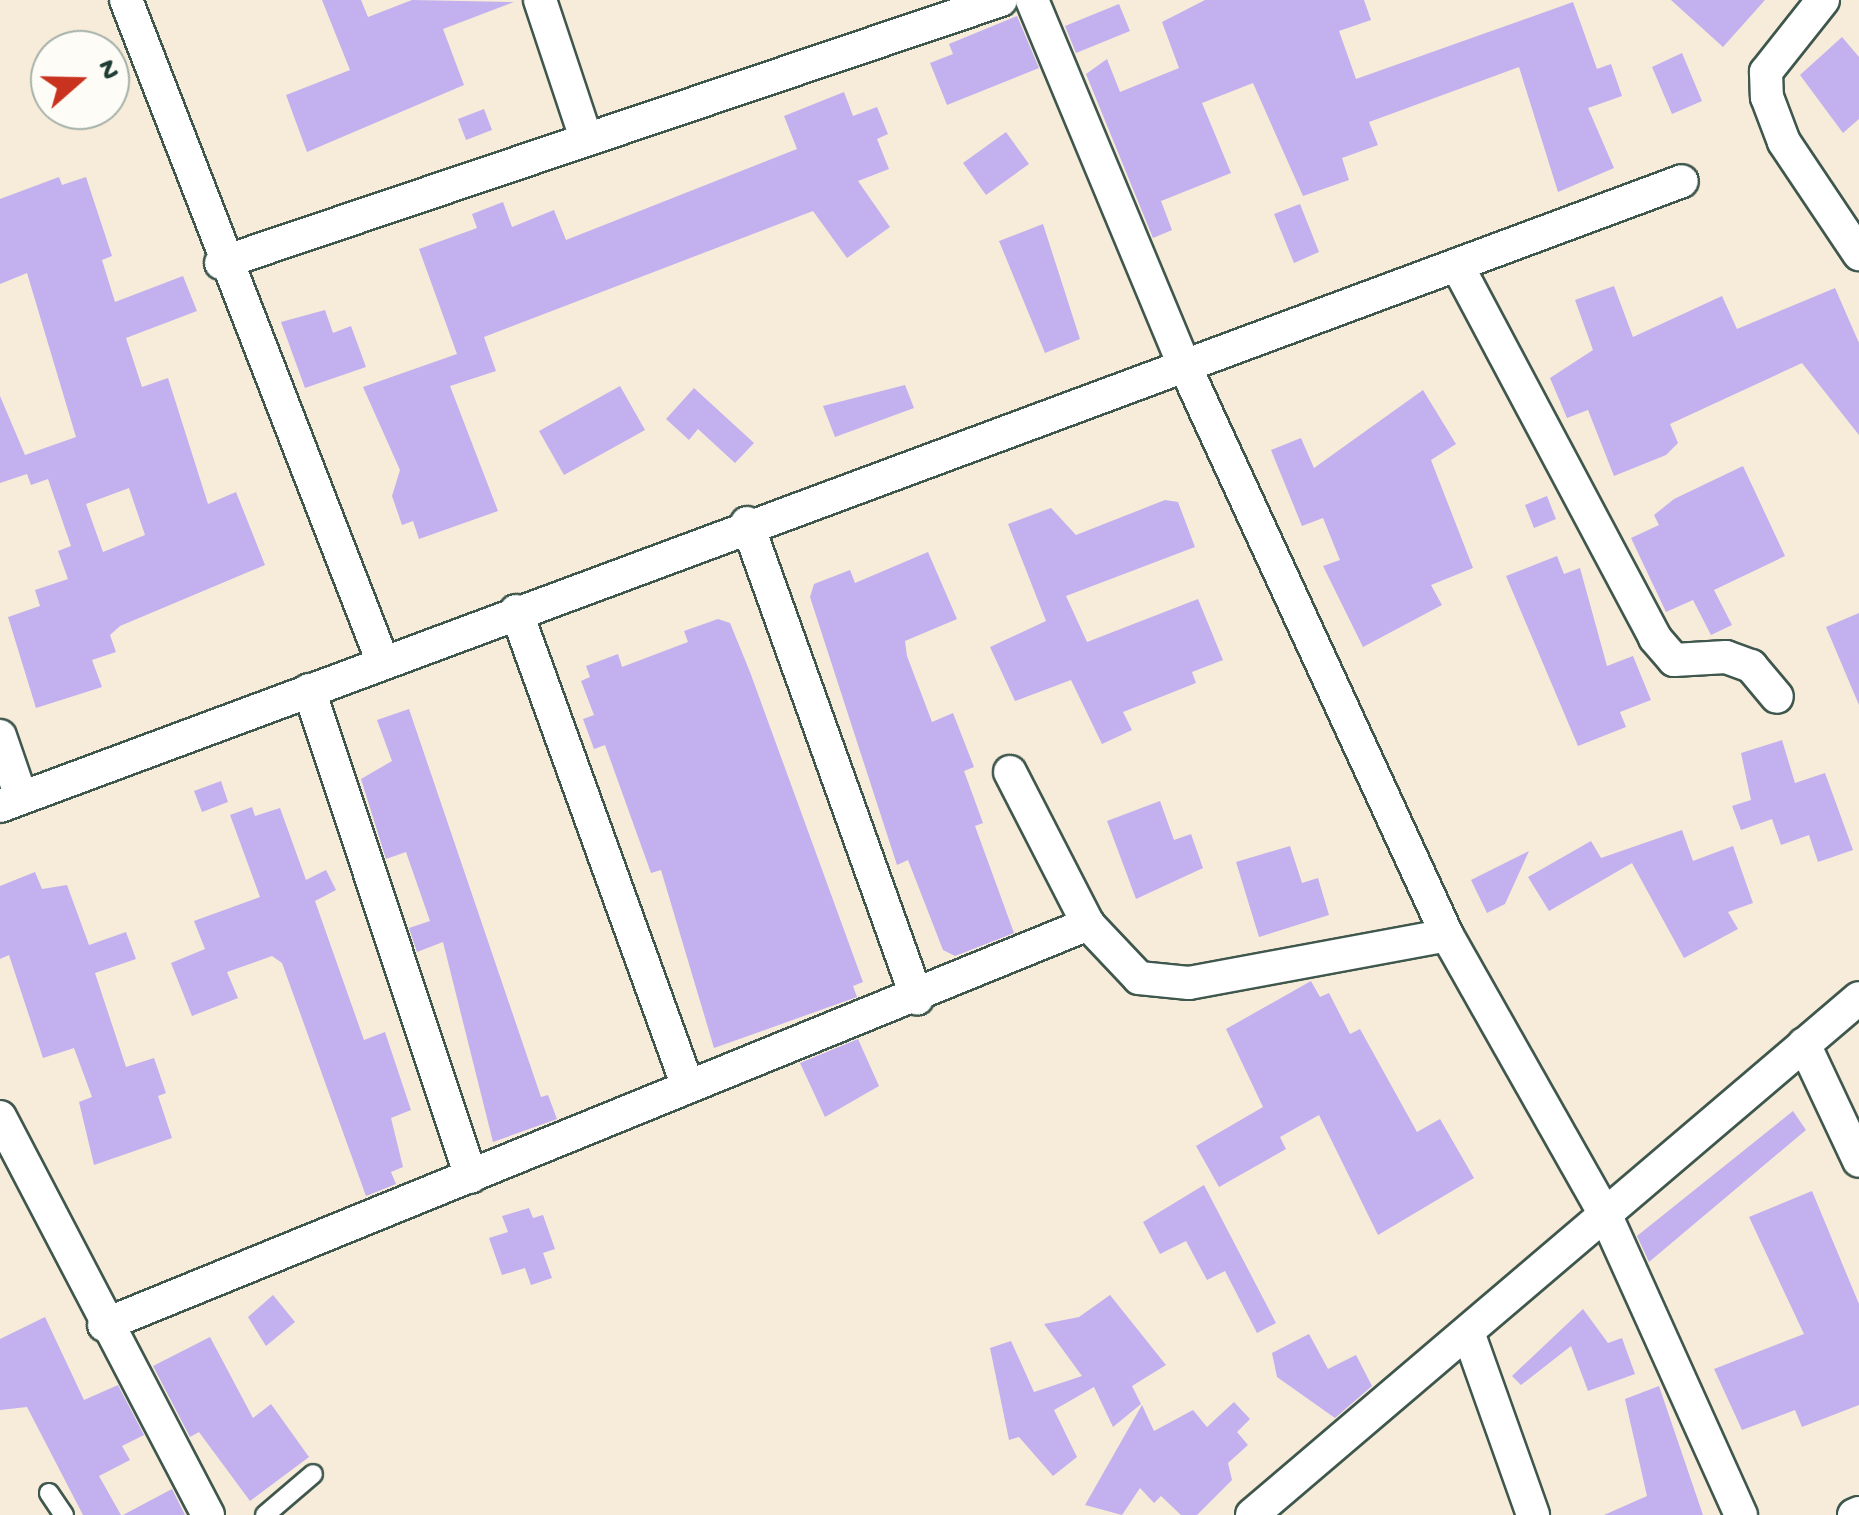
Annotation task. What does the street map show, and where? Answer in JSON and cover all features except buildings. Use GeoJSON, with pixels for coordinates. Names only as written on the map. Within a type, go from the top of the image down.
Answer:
{"type":"FeatureCollection","features":[{"type":"Feature","properties":{"kind":"street"},"geometry":{"type":"LineString","coordinates":[[126,0],[222,263],[382,660]]}},
{"type":"Feature","properties":{"kind":"street"},"geometry":{"type":"LineString","coordinates":[[540,0],[586,138]]}},
{"type":"Feature","properties":{"kind":"street"},"geometry":{"type":"LineString","coordinates":[[222,263],[954,7],[1001,0]]}},
{"type":"Feature","properties":{"kind":"street"},"geometry":{"type":"LineString","coordinates":[[1032,0],[1183,362],[1447,935],[1606,1216],[1741,1515]]}},
{"type":"Feature","properties":{"kind":"street"},"geometry":{"type":"LineString","coordinates":[[1823,0],[1766,72],[1767,97],[1784,142],[1859,254]]}},
{"type":"Feature","properties":{"kind":"street"},"geometry":{"type":"LineString","coordinates":[[0,736],[11,802],[747,523],[1682,181]]}},
{"type":"Feature","properties":{"kind":"street"},"geometry":{"type":"LineString","coordinates":[[1456,264],[1655,638],[1674,660],[1726,657],[1751,666],[1776,697]]}},
{"type":"Feature","properties":{"kind":"street"},"geometry":{"type":"LineString","coordinates":[[747,523],[918,998]]}},
{"type":"Feature","properties":{"kind":"street"},"geometry":{"type":"LineString","coordinates":[[516,611],[688,1087]]}},
{"type":"Feature","properties":{"kind":"street"},"geometry":{"type":"LineString","coordinates":[[309,690],[471,1177]]}},
{"type":"Feature","properties":{"kind":"street"},"geometry":{"type":"LineString","coordinates":[[1010,772],[1088,924],[1139,978],[1189,984],[1447,935]]}},
{"type":"Feature","properties":{"kind":"street"},"geometry":{"type":"LineString","coordinates":[[104,1324],[918,998],[1088,924]]}},
{"type":"Feature","properties":{"kind":"street"},"geometry":{"type":"LineString","coordinates":[[1252,1515],[1859,998]]}},
{"type":"Feature","properties":{"kind":"street"},"geometry":{"type":"LineString","coordinates":[[1804,1044],[1859,1161]]}},
{"type":"Feature","properties":{"kind":"street"},"geometry":{"type":"LineString","coordinates":[[0,1118],[104,1324],[208,1515]]}},
{"type":"Feature","properties":{"kind":"street"},"geometry":{"type":"LineString","coordinates":[[1468,1332],[1532,1515]]}},
{"type":"Feature","properties":{"kind":"lane"},"geometry":{"type":"LineString","coordinates":[[264,1515],[313,1474]]}},
{"type":"Feature","properties":{"kind":"lane"},"geometry":{"type":"LineString","coordinates":[[50,1493],[64,1515]]}}]}
